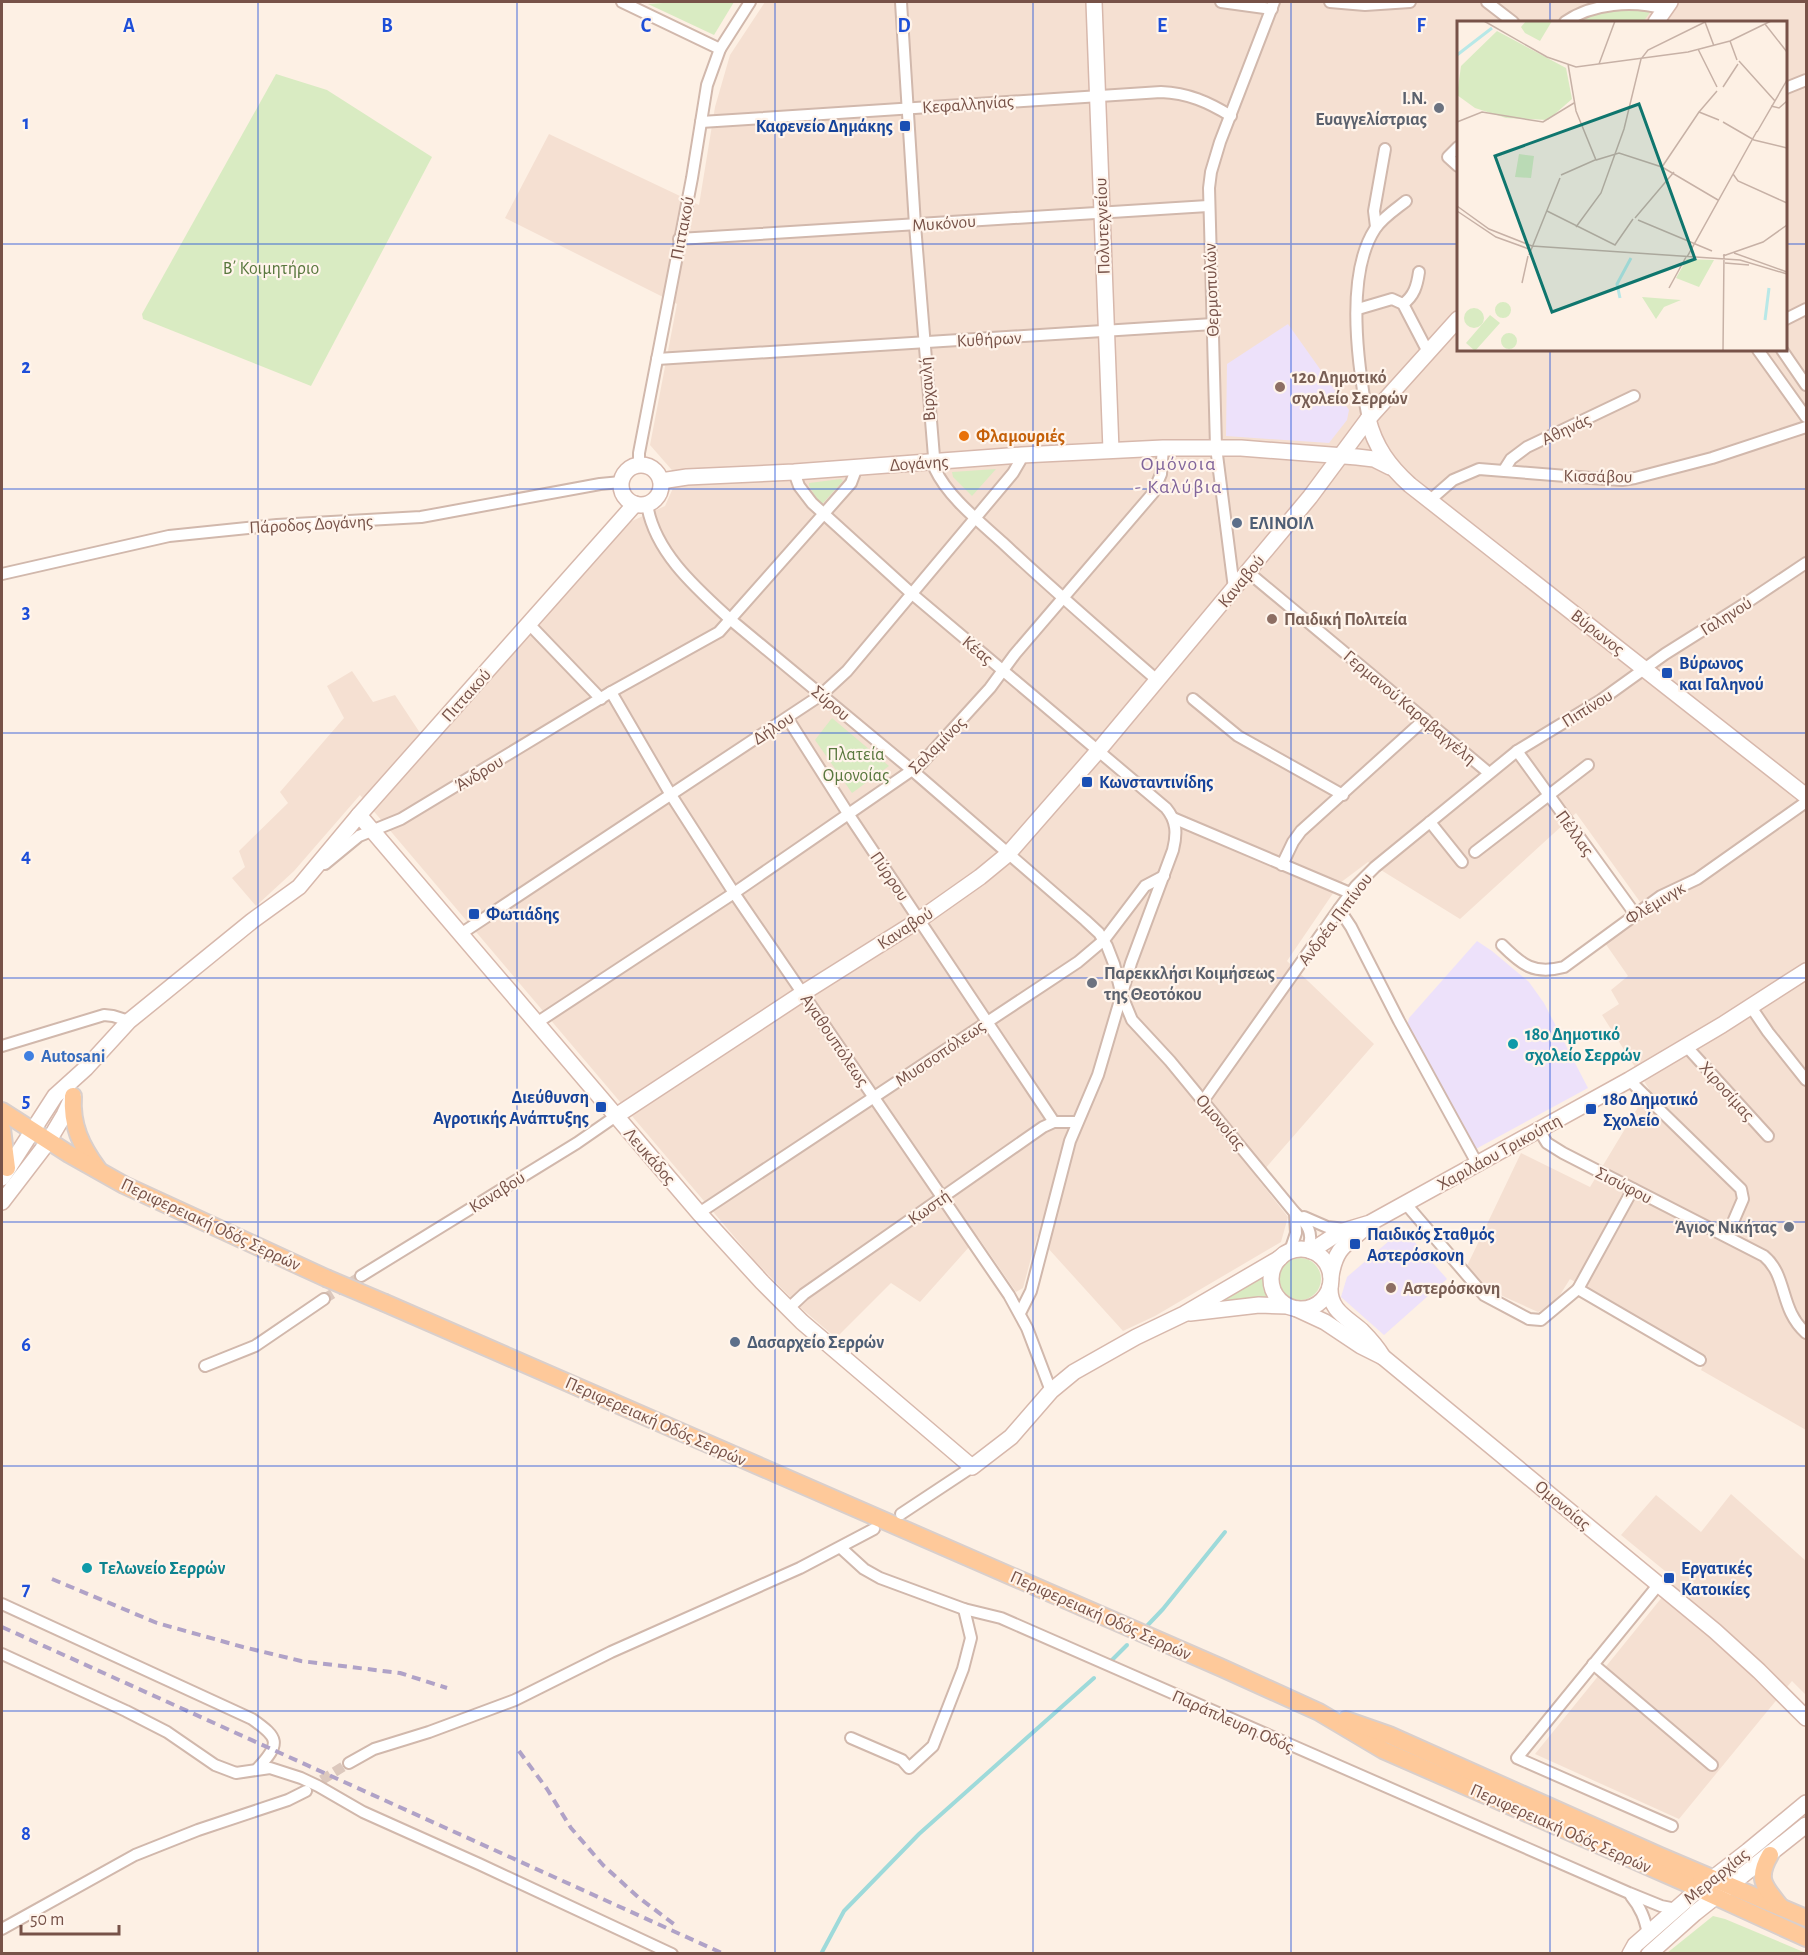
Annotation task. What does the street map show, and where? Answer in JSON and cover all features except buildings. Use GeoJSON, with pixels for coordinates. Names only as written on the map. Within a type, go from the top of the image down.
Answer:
{"type":"FeatureCollection","features":[{"type":"Feature","properties":{"kind":"main road"},"geometry":{"type":"LineString","coordinates":[[73,1096],[72,1112],[75,1128],[89,1157],[100,1172]]}},
{"type":"Feature","properties":{"kind":"main road","name":"Περιφερειακή Οδός Σερρών"},"geometry":{"type":"LineString","coordinates":[[2,1111],[48,1142],[148,1197],[326,1278],[1319,1712],[1389,1735],[1806,1918]]}},
{"type":"Feature","properties":{"kind":"main road"},"geometry":{"type":"LineString","coordinates":[[2,1129],[3,1170]]}},
{"type":"Feature","properties":{"kind":"main road","name":"Περιφερειακή Οδός Σερρών"},"geometry":{"type":"LineString","coordinates":[[1319,1712],[1383,1749],[1806,1938]]}},
{"type":"Feature","properties":{"kind":"main road"},"geometry":{"type":"LineString","coordinates":[[1770,1856],[1762,1868],[1761,1877],[1764,1886],[1780,1907]]}},
{"type":"Feature","properties":{"kind":"street"},"geometry":{"type":"LineString","coordinates":[[622,2],[720,49]]}},
{"type":"Feature","properties":{"kind":"street","name":"Πιττακού"},"geometry":{"type":"LineString","coordinates":[[639,465],[639,453],[707,85],[720,49],[750,2]]}},
{"type":"Feature","properties":{"kind":"street","name":"Βιρχανλή"},"geometry":{"type":"LineString","coordinates":[[901,2],[933,462],[937,473],[975,517],[1062,598],[1157,680]]}},
{"type":"Feature","properties":{"kind":"street","name":"Πολυτεχνείου"},"geometry":{"type":"LineString","coordinates":[[1094,2],[1111,450]]}},
{"type":"Feature","properties":{"kind":"street"},"geometry":{"type":"LineString","coordinates":[[1221,2],[1273,5]]}},
{"type":"Feature","properties":{"kind":"street"},"geometry":{"type":"LineString","coordinates":[[1330,2],[1373,5],[1410,2]]}},
{"type":"Feature","properties":{"kind":"street"},"geometry":{"type":"LineString","coordinates":[[1487,2],[1512,21]]}},
{"type":"Feature","properties":{"kind":"street"},"geometry":{"type":"LineString","coordinates":[[1567,21],[1580,14],[1609,6],[1638,4],[1664,11]]}},
{"type":"Feature","properties":{"kind":"street","name":"Θερμοπυλών"},"geometry":{"type":"LineString","coordinates":[[1234,588],[1215,447],[1208,206],[1213,164],[1220,142],[1273,5]]}},
{"type":"Feature","properties":{"kind":"street"},"geometry":{"type":"LineString","coordinates":[[1787,87],[1806,80]]}},
{"type":"Feature","properties":{"kind":"street","name":"Κεφαλληνίας"},"geometry":{"type":"LineString","coordinates":[[701,122],[1161,92],[1179,93],[1202,100],[1231,116]]}},
{"type":"Feature","properties":{"kind":"street"},"geometry":{"type":"LineString","coordinates":[[1457,148],[1448,157],[1457,165]]}},
{"type":"Feature","properties":{"kind":"street"},"geometry":{"type":"LineString","coordinates":[[1376,227],[1374,211],[1385,149]]}},
{"type":"Feature","properties":{"kind":"street"},"geometry":{"type":"LineString","coordinates":[[1390,467],[1374,440],[1361,383],[1358,290],[1366,246],[1376,227],[1406,201]]}},
{"type":"Feature","properties":{"kind":"street","name":"Μυκόνου"},"geometry":{"type":"LineString","coordinates":[[679,239],[1208,206]]}},
{"type":"Feature","properties":{"kind":"street"},"geometry":{"type":"LineString","coordinates":[[1402,304],[1410,298],[1417,284],[1419,272]]}},
{"type":"Feature","properties":{"kind":"street"},"geometry":{"type":"LineString","coordinates":[[1358,309],[1392,299],[1402,304],[1428,352]]}},
{"type":"Feature","properties":{"kind":"street"},"geometry":{"type":"LineString","coordinates":[[1788,320],[1806,309]]}},
{"type":"Feature","properties":{"kind":"street","name":"Καναβού"},"geometry":{"type":"LineString","coordinates":[[361,1276],[567,1149],[803,993],[919,920],[1008,854],[1248,572],[1310,497],[1368,419],[1457,320]]}},
{"type":"Feature","properties":{"kind":"street","name":"Κυθήρων"},"geometry":{"type":"LineString","coordinates":[[657,359],[1213,324]]}},
{"type":"Feature","properties":{"kind":"street"},"geometry":{"type":"LineString","coordinates":[[1759,351],[1806,417]]}},
{"type":"Feature","properties":{"kind":"street"},"geometry":{"type":"LineString","coordinates":[[1783,351],[1806,385]]}},
{"type":"Feature","properties":{"kind":"street","name":"Αθηνάς"},"geometry":{"type":"LineString","coordinates":[[1504,470],[1511,459],[1527,447],[1634,396]]}},
{"type":"Feature","properties":{"kind":"street","name":"Κισσάβου"},"geometry":{"type":"LineString","coordinates":[[1429,501],[1453,480],[1483,468],[1622,480],[1712,459],[1806,427]]}},
{"type":"Feature","properties":{"kind":"street","name":"Δογάνης"},"geometry":{"type":"LineString","coordinates":[[661,481],[687,477],[794,472],[1022,455],[1215,447],[1374,459],[1390,467]]}},
{"type":"Feature","properties":{"kind":"street","name":"Σαλαμίνος"},"geometry":{"type":"LineString","coordinates":[[538,1022],[734,893],[913,771],[990,688],[1062,598],[1153,493],[1161,474],[1164,448]]}},
{"type":"Feature","properties":{"kind":"street","name":"Δήλου"},"geometry":{"type":"LineString","coordinates":[[462,933],[822,695],[852,664],[1013,474],[1022,455]]}},
{"type":"Feature","properties":{"kind":"street"},"geometry":{"type":"LineString","coordinates":[[639,465],[651,467],[659,475],[661,481],[659,495],[641,504],[624,494],[621,482],[627,470],[639,465]]}},
{"type":"Feature","properties":{"kind":"street","name":"Άνδρου"},"geometry":{"type":"LineString","coordinates":[[86,1068],[129,1021],[252,921],[299,887],[352,841],[401,819],[611,693],[713,635],[731,620],[851,483],[857,467]]}},
{"type":"Feature","properties":{"kind":"street","name":"Βύρωνος"},"geometry":{"type":"LineString","coordinates":[[1390,467],[1429,501],[1806,796]]}},
{"type":"Feature","properties":{"kind":"street","name":"Κέας"},"geometry":{"type":"LineString","coordinates":[[794,472],[802,492],[911,593],[1166,808],[1173,818]]}},
{"type":"Feature","properties":{"kind":"street","name":"Πάροδος Δογάνης"},"geometry":{"type":"LineString","coordinates":[[2,574],[169,536],[277,525],[421,517],[621,482]]}},
{"type":"Feature","properties":{"kind":"street","name":"Πιττακού"},"geometry":{"type":"LineString","coordinates":[[299,887],[359,814],[529,624],[641,504]]}},
{"type":"Feature","properties":{"kind":"street","name":"Σύρου"},"geometry":{"type":"LineString","coordinates":[[641,504],[667,552],[706,597],[913,771],[1085,920],[1104,940],[1114,964],[1122,996]]}},
{"type":"Feature","properties":{"kind":"street","name":"Γαληνού"},"geometry":{"type":"LineString","coordinates":[[1645,669],[1806,563]]}},
{"type":"Feature","properties":{"kind":"street","name":"Γερμανού Καραβαγγέλη"},"geometry":{"type":"LineString","coordinates":[[1248,572],[1489,773]]}},
{"type":"Feature","properties":{"kind":"street"},"geometry":{"type":"LineString","coordinates":[[529,624],[601,699]]}},
{"type":"Feature","properties":{"kind":"street","name":"Πιπίνου"},"geometry":{"type":"LineString","coordinates":[[1522,748],[1593,705],[1645,669]]}},
{"type":"Feature","properties":{"kind":"street","name":"Αγαθουπόλεως"},"geometry":{"type":"LineString","coordinates":[[611,693],[671,795],[734,893],[1020,1312],[1051,1391]]}},
{"type":"Feature","properties":{"kind":"street"},"geometry":{"type":"LineString","coordinates":[[1193,699],[1238,736],[1343,795]]}},
{"type":"Feature","properties":{"kind":"street","name":"Πύρρου"},"geometry":{"type":"LineString","coordinates":[[788,719],[849,815],[1054,1122]]}},
{"type":"Feature","properties":{"kind":"street"},"geometry":{"type":"LineString","coordinates":[[1282,865],[1298,835],[1425,719]]}},
{"type":"Feature","properties":{"kind":"street","name":"Ανδρέα Πιπίνου"},"geometry":{"type":"LineString","coordinates":[[1203,1101],[1350,893],[1375,867],[1522,748]]}},
{"type":"Feature","properties":{"kind":"street","name":"Πέλλας"},"geometry":{"type":"LineString","coordinates":[[1522,748],[1548,796],[1635,914]]}},
{"type":"Feature","properties":{"kind":"street"},"geometry":{"type":"LineString","coordinates":[[1475,852],[1588,765]]}},
{"type":"Feature","properties":{"kind":"street","name":"Φλέμινγκ"},"geometry":{"type":"LineString","coordinates":[[1502,945],[1530,968],[1557,969],[1570,964],[1635,914],[1669,891],[1697,879],[1806,802]]}},
{"type":"Feature","properties":{"kind":"street","name":"Λευκάδος"},"geometry":{"type":"LineString","coordinates":[[359,814],[699,1213],[788,1309],[972,1467]]}},
{"type":"Feature","properties":{"kind":"street"},"geometry":{"type":"LineString","coordinates":[[1173,818],[1350,893]]}},
{"type":"Feature","properties":{"kind":"street"},"geometry":{"type":"LineString","coordinates":[[1020,1312],[1031,1291],[1063,1166],[1077,1122],[1098,1075],[1138,943],[1164,876],[1175,840],[1176,828],[1173,818]]}},
{"type":"Feature","properties":{"kind":"street"},"geometry":{"type":"LineString","coordinates":[[1430,822],[1462,862]]}},
{"type":"Feature","properties":{"kind":"street","name":"Μυσσοπόλεως"},"geometry":{"type":"LineString","coordinates":[[699,1213],[1078,962],[1104,940],[1149,883],[1164,876]]}},
{"type":"Feature","properties":{"kind":"street"},"geometry":{"type":"LineString","coordinates":[[1339,909],[1351,927],[1399,1021],[1478,1165]]}},
{"type":"Feature","properties":{"kind":"street","name":"Χαριλάου Τρικούπη"},"geometry":{"type":"LineString","coordinates":[[1309,1251],[1349,1229],[1370,1223],[1629,1080],[1751,1007],[1806,971]]}},
{"type":"Feature","properties":{"kind":"street","name":"Ομονοίας"},"geometry":{"type":"LineString","coordinates":[[1122,996],[1132,1020],[1170,1061],[1295,1213],[1306,1223],[1311,1242],[1309,1251]]}},
{"type":"Feature","properties":{"kind":"street"},"geometry":{"type":"LineString","coordinates":[[1751,1007],[1806,1080]]}},
{"type":"Feature","properties":{"kind":"street"},"geometry":{"type":"LineString","coordinates":[[2,1046],[104,1015],[129,1021]]}},
{"type":"Feature","properties":{"kind":"street","name":"Χιροσίμας"},"geometry":{"type":"LineString","coordinates":[[1686,1046],[1768,1136]]}},
{"type":"Feature","properties":{"kind":"street"},"geometry":{"type":"LineString","coordinates":[[2,1202],[48,1142],[86,1068]]}},
{"type":"Feature","properties":{"kind":"street"},"geometry":{"type":"LineString","coordinates":[[3,1170],[55,1096],[86,1068]]}},
{"type":"Feature","properties":{"kind":"street"},"geometry":{"type":"LineString","coordinates":[[1629,1080],[1741,1189],[1743,1199],[1727,1236]]}},
{"type":"Feature","properties":{"kind":"street"},"geometry":{"type":"LineString","coordinates":[[1054,1122],[1077,1122]]}},
{"type":"Feature","properties":{"kind":"street","name":"Κωστή"},"geometry":{"type":"LineString","coordinates":[[788,1309],[804,1294],[1043,1127],[1054,1122]]}},
{"type":"Feature","properties":{"kind":"street","name":"Σισύφου"},"geometry":{"type":"LineString","coordinates":[[1539,1130],[1547,1143],[1555,1149],[1758,1252],[1769,1260],[1779,1278],[1791,1315],[1806,1334]]}},
{"type":"Feature","properties":{"kind":"street"},"geometry":{"type":"LineString","coordinates":[[1405,1203],[1484,1295],[1529,1319],[1541,1320],[1578,1289],[1633,1189]]}},
{"type":"Feature","properties":{"kind":"street"},"geometry":{"type":"LineString","coordinates":[[1349,1229],[1322,1226],[1295,1213],[1296,1233],[1285,1255],[1275,1265],[1272,1274],[1274,1292],[1280,1300],[1332,1326],[1361,1346],[1383,1357]]}},
{"type":"Feature","properties":{"kind":"street"},"geometry":{"type":"LineString","coordinates":[[1184,1314],[1258,1305],[1313,1306],[1326,1295],[1335,1258],[1340,1249],[1370,1223]]}},
{"type":"Feature","properties":{"kind":"street"},"geometry":{"type":"LineString","coordinates":[[901,1514],[972,1467],[1011,1437],[1051,1391],[1089,1363],[1136,1336],[1184,1314],[1285,1255],[1309,1251],[1322,1258],[1329,1270],[1330,1282]]}},
{"type":"Feature","properties":{"kind":"street","name":"Ομονοίας"},"geometry":{"type":"LineString","coordinates":[[1330,1282],[1331,1299],[1336,1310],[1369,1338],[1383,1357],[1659,1584],[1742,1655],[1806,1718]]}},
{"type":"Feature","properties":{"kind":"street"},"geometry":{"type":"LineString","coordinates":[[1578,1289],[1700,1360]]}},
{"type":"Feature","properties":{"kind":"street"},"geometry":{"type":"LineString","coordinates":[[205,1366],[255,1346],[324,1299]]}},
{"type":"Feature","properties":{"kind":"street"},"geometry":{"type":"LineString","coordinates":[[349,1763],[374,1749],[429,1732],[515,1700],[611,1652],[765,1584],[874,1530]]}},
{"type":"Feature","properties":{"kind":"street","name":"Παράπλευρη Οδός"},"geometry":{"type":"LineString","coordinates":[[841,1548],[864,1569],[879,1578],[964,1609],[1001,1618],[1629,1893],[1661,1906],[1676,1909]]}},
{"type":"Feature","properties":{"kind":"street"},"geometry":{"type":"LineString","coordinates":[[1659,1584],[1516,1758],[1672,1826]]}},
{"type":"Feature","properties":{"kind":"street"},"geometry":{"type":"LineString","coordinates":[[2,1604],[252,1719],[269,1731],[273,1736],[274,1744],[267,1759],[258,1768]]}},
{"type":"Feature","properties":{"kind":"street"},"geometry":{"type":"LineString","coordinates":[[851,1738],[902,1760],[909,1768],[933,1746],[960,1677],[971,1638],[964,1609]]}},
{"type":"Feature","properties":{"kind":"street"},"geometry":{"type":"LineString","coordinates":[[2,1654],[167,1732],[215,1765],[236,1773],[270,1768],[318,1786],[363,1812],[672,1953]]}},
{"type":"Feature","properties":{"kind":"street"},"geometry":{"type":"LineString","coordinates":[[1593,1664],[1712,1765]]}},
{"type":"Feature","properties":{"kind":"street"},"geometry":{"type":"LineString","coordinates":[[2,1929],[135,1855],[198,1830],[288,1800],[306,1791]]}},
{"type":"Feature","properties":{"kind":"street","name":"Μεραρχίας"},"geometry":{"type":"LineString","coordinates":[[1630,1953],[1635,1945],[1699,1889],[1806,1803]]}},
{"type":"Feature","properties":{"kind":"street","name":"Μεραρχίας"},"geometry":{"type":"LineString","coordinates":[[1649,1953],[1806,1825]]}},
{"type":"Feature","properties":{"kind":"street"},"geometry":{"type":"LineString","coordinates":[[1629,1893],[1638,1905],[1648,1934]]}},
{"type":"Feature","properties":{"kind":"shaded area"},"geometry":{"type":"Polygon","coordinates":[[[765,2],[1806,2],[1806,1430],[1701,1370],[1707,1357],[1570,1279],[1553,1306],[1538,1312],[1487,1289],[1467,1266],[1521,1153],[1590,1187],[1649,1089],[1602,1015],[1619,1004],[1611,990],[1628,976],[1605,943],[1648,913],[1576,813],[1460,919],[1368,862],[1340,883],[1287,961],[1374,1044],[1257,1178],[1288,1217],[1281,1242],[1155,1316],[1123,1331],[1037,1236],[1023,1288],[1016,1292],[978,1237],[920,1302],[891,1283],[836,1338],[801,1308],[754,1260],[360,795],[294,871],[256,906],[232,878],[245,867],[239,851],[288,803],[280,792],[344,718],[327,686],[352,671],[373,702],[395,695],[430,748],[619,534],[632,521],[665,506],[678,477],[650,445],[677,304],[505,218],[549,134],[699,205],[715,107],[730,55],[765,2]]]}},
{"type":"Feature","properties":{"kind":"shaded area","name":"12ο Δημοτικό σχολείο Σερρών"},"geometry":{"type":"Polygon","coordinates":[[[1288,324],[1349,410],[1347,420],[1329,443],[1226,436],[1227,364],[1288,324]]]}},
{"type":"Feature","properties":{"kind":"shaded area"},"geometry":{"type":"Polygon","coordinates":[[[1477,941],[1529,982],[1544,1003],[1588,1088],[1474,1150],[1407,1026],[1409,1018],[1477,941]]]}},
{"type":"Feature","properties":{"kind":"shaded area","name":"Αστερόσκονη"},"geometry":{"type":"Polygon","coordinates":[[[1403,1229],[1447,1279],[1384,1335],[1341,1297],[1347,1277],[1403,1229]]]}},
{"type":"Feature","properties":{"kind":"shaded area"},"geometry":{"type":"Polygon","coordinates":[[[1731,1494],[1806,1561],[1806,1695],[1792,1681],[1679,1819],[1535,1754],[1676,1580],[1621,1535],[1656,1495],[1701,1532],[1731,1494]]]}},
{"type":"Feature","properties":{"kind":"green space"},"geometry":{"type":"Polygon","coordinates":[[[734,2],[714,35],[648,4],[734,2]]]}},
{"type":"Feature","properties":{"kind":"green space"},"geometry":{"type":"Polygon","coordinates":[[[1621,8],[1651,11],[1644,21],[1573,21],[1595,13],[1621,8]]]}},
{"type":"Feature","properties":{"kind":"green space","name":"Β΄ Κοιμητήριο"},"geometry":{"type":"Polygon","coordinates":[[[276,74],[327,90],[432,157],[311,386],[143,319],[142,314],[276,74]]]}},
{"type":"Feature","properties":{"kind":"green space"},"geometry":{"type":"Polygon","coordinates":[[[996,469],[972,496],[953,477],[952,472],[996,469]]]}},
{"type":"Feature","properties":{"kind":"green space"},"geometry":{"type":"Polygon","coordinates":[[[841,479],[843,481],[820,504],[809,486],[809,483],[841,479]]]}},
{"type":"Feature","properties":{"kind":"green space","name":"Πλατεία Ομονοίας"},"geometry":{"type":"Polygon","coordinates":[[[832,718],[889,766],[852,793],[815,740],[832,718]]]}},
{"type":"Feature","properties":{"kind":"green space"},"geometry":{"type":"Polygon","coordinates":[[[1300,1258],[1315,1264],[1321,1279],[1315,1294],[1300,1300],[1285,1294],[1279,1279],[1285,1264],[1300,1258]]]}},
{"type":"Feature","properties":{"kind":"green space"},"geometry":{"type":"Polygon","coordinates":[[[1262,1277],[1267,1298],[1220,1302],[1221,1301],[1262,1277]]]}},
{"type":"Feature","properties":{"kind":"green space"},"geometry":{"type":"Polygon","coordinates":[[[1713,1916],[1725,1919],[1806,1953],[1667,1953],[1713,1916]]]}},
{"type":"Feature","properties":{"kind":"waterway"},"geometry":{"type":"LineString","coordinates":[[1145,1628],[1225,1532]]}},
{"type":"Feature","properties":{"kind":"waterway"},"geometry":{"type":"LineString","coordinates":[[1112,1660],[1127,1645]]}},
{"type":"Feature","properties":{"kind":"waterway"},"geometry":{"type":"LineString","coordinates":[[821,1954],[844,1911],[919,1834],[1094,1678]]}},
{"type":"Feature","properties":{"kind":"tunnel"},"geometry":{"type":"LineString","coordinates":[[324,1299],[361,1276]]}},
{"type":"Feature","properties":{"kind":"tunnel"},"geometry":{"type":"LineString","coordinates":[[309,1788],[349,1763]]}},
{"type":"Feature","properties":{"kind":"railway"},"geometry":{"type":"LineString","coordinates":[[52,1579],[157,1623],[243,1647],[301,1661],[400,1673],[447,1688]]}},
{"type":"Feature","properties":{"kind":"railway"},"geometry":{"type":"LineString","coordinates":[[2,1627],[724,1954]]}},
{"type":"Feature","properties":{"kind":"railway"},"geometry":{"type":"LineString","coordinates":[[519,1751],[547,1789],[571,1828],[603,1865],[638,1897],[675,1925]]}},
{"type":"Feature","properties":{"kind":"place","name":"Ι.Ν. Ευαγγελίστριας"},"geometry":{"type":"Point","coordinates":[1439,108]}},
{"type":"Feature","properties":{"kind":"place","name":"Καφενείο Δημάκης"},"geometry":{"type":"Point","coordinates":[905,126]}},
{"type":"Feature","properties":{"kind":"place","name":"12ο Δημοτικό σχολείο Σερρών"},"geometry":{"type":"Point","coordinates":[1280,387]}},
{"type":"Feature","properties":{"kind":"place","name":"Φλαμουριές"},"geometry":{"type":"Point","coordinates":[964,436]}},
{"type":"Feature","properties":{"kind":"place","name":"ΕΛΙΝΟΙΛ"},"geometry":{"type":"Point","coordinates":[1237,523]}},
{"type":"Feature","properties":{"kind":"place","name":"Παιδική Πολιτεία"},"geometry":{"type":"Point","coordinates":[1272,619]}},
{"type":"Feature","properties":{"kind":"place","name":"Βύρωνος και Γαληνού"},"geometry":{"type":"Point","coordinates":[1667,673]}},
{"type":"Feature","properties":{"kind":"place","name":"Κωνσταντινίδης"},"geometry":{"type":"Point","coordinates":[1087,782]}},
{"type":"Feature","properties":{"kind":"place","name":"Φωτιάδης"},"geometry":{"type":"Point","coordinates":[474,914]}},
{"type":"Feature","properties":{"kind":"place","name":"Παρεκκλήσι Κοιμήσεως της Θεοτόκου"},"geometry":{"type":"Point","coordinates":[1092,983]}},
{"type":"Feature","properties":{"kind":"place","name":"18ο Δημοτικό σχολείο Σερρών"},"geometry":{"type":"Point","coordinates":[1513,1044]}},
{"type":"Feature","properties":{"kind":"place","name":"Autosani"},"geometry":{"type":"Point","coordinates":[29,1056]}},
{"type":"Feature","properties":{"kind":"place","name":"Διεύθυνση Αγροτικής Ανάπτυξης"},"geometry":{"type":"Point","coordinates":[601,1107]}},
{"type":"Feature","properties":{"kind":"place","name":"18ο Δημοτικό Σχολείο"},"geometry":{"type":"Point","coordinates":[1591,1109]}},
{"type":"Feature","properties":{"kind":"place","name":"Άγιος Νικήτας"},"geometry":{"type":"Point","coordinates":[1789,1227]}},
{"type":"Feature","properties":{"kind":"place","name":"Παιδικός Σταθμός Αστερόσκονη"},"geometry":{"type":"Point","coordinates":[1355,1244]}},
{"type":"Feature","properties":{"kind":"place","name":"Αστερόσκονη"},"geometry":{"type":"Point","coordinates":[1391,1288]}},
{"type":"Feature","properties":{"kind":"place","name":"Δασαρχείο Σερρών"},"geometry":{"type":"Point","coordinates":[735,1342]}},
{"type":"Feature","properties":{"kind":"place","name":"Τελωνείο Σερρών"},"geometry":{"type":"Point","coordinates":[87,1568]}},
{"type":"Feature","properties":{"kind":"place","name":"Εργατικές Κατοικίες"},"geometry":{"type":"Point","coordinates":[1669,1578]}},
{"type":"Feature","properties":{"kind":"district","name":"Ομόνοια - Καλύβια"},"geometry":{"type":"Point","coordinates":[1179,474]}}]}
